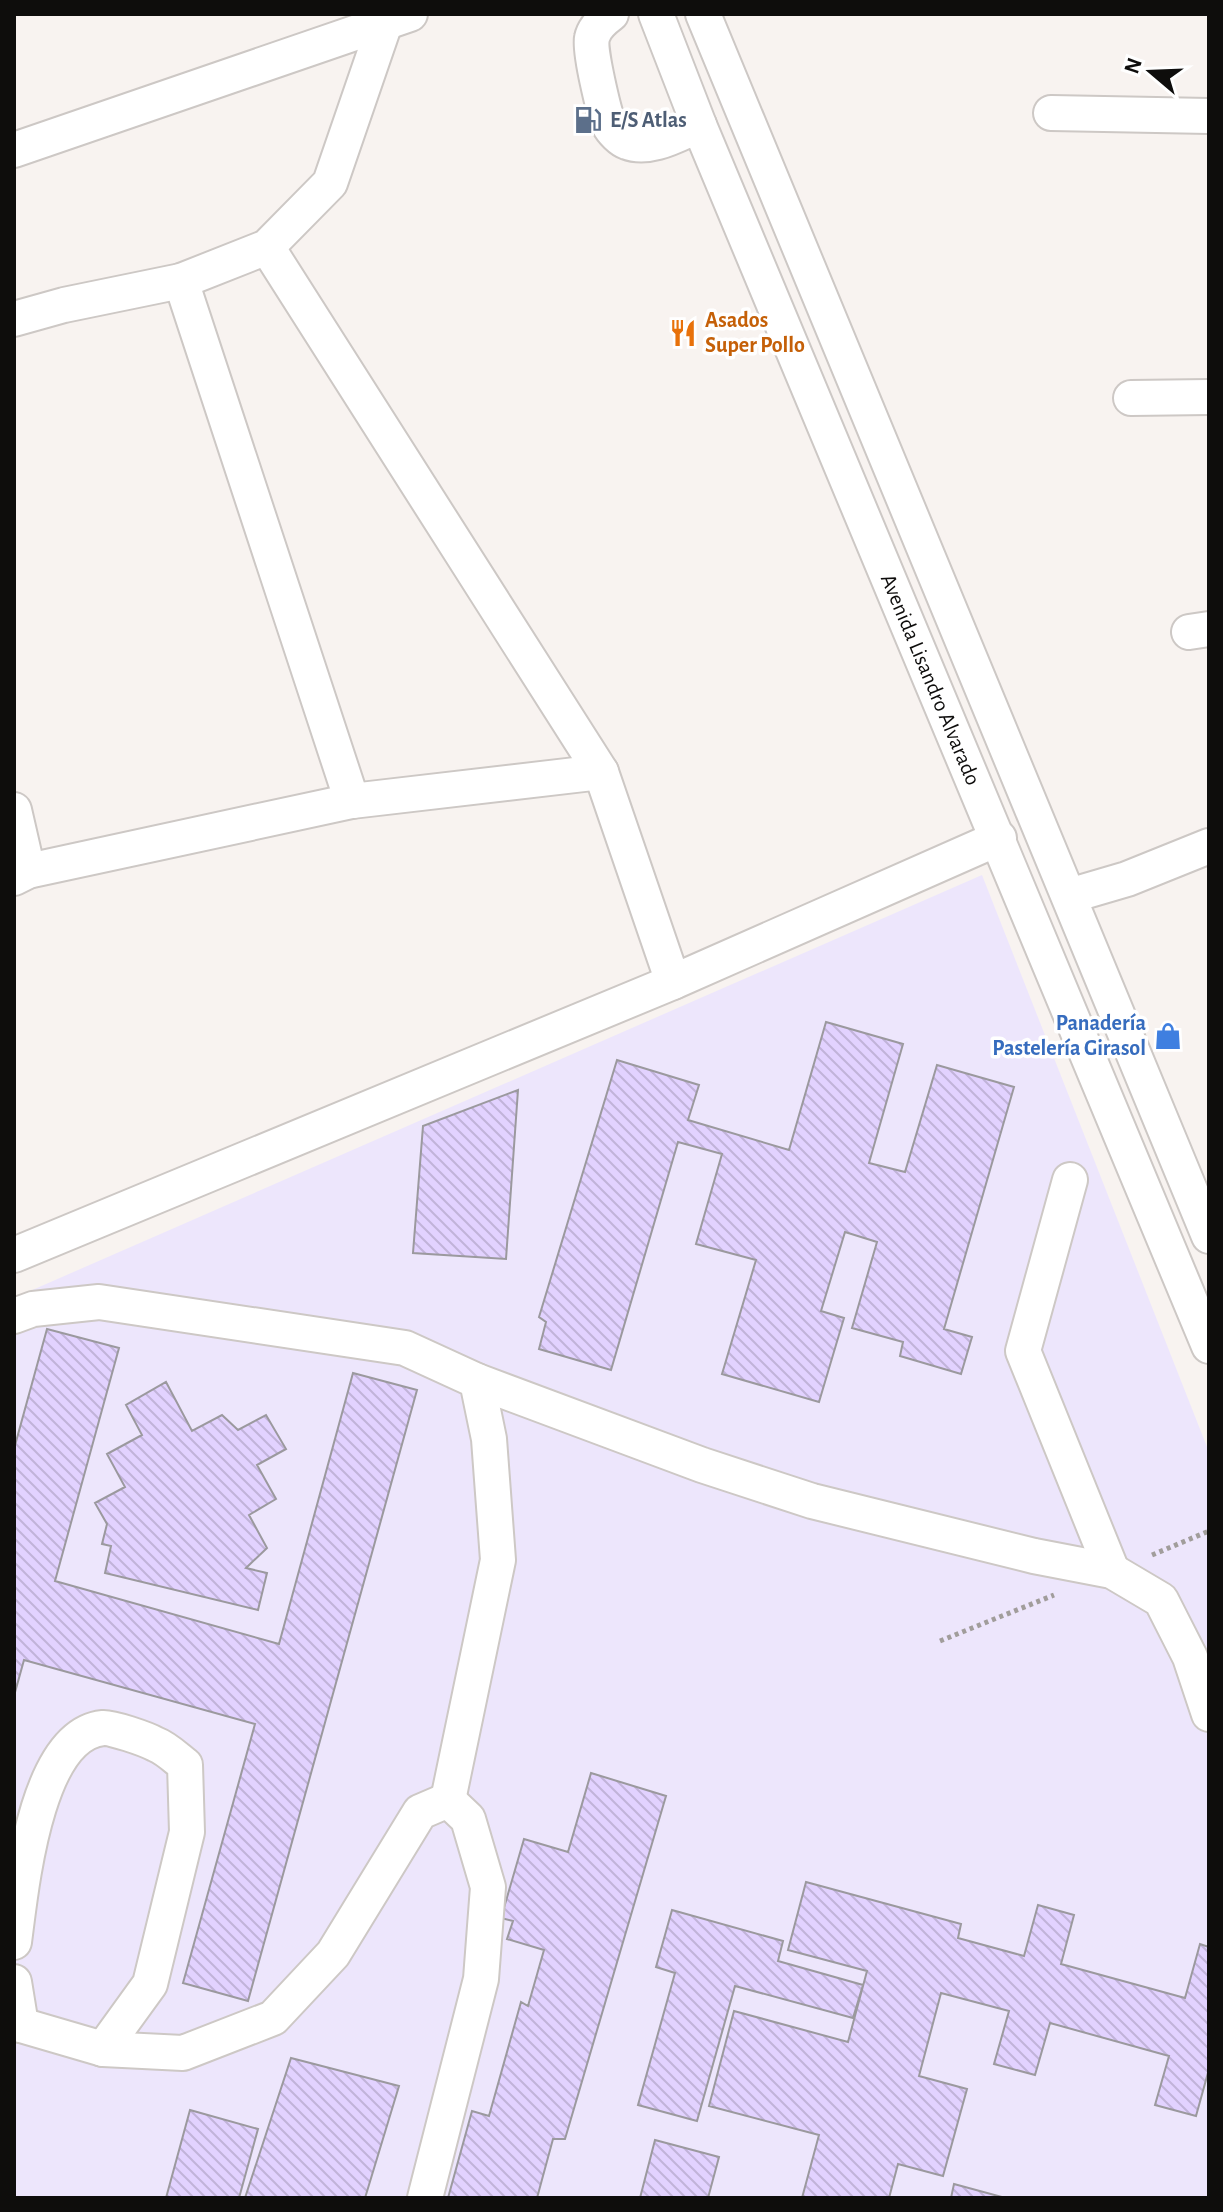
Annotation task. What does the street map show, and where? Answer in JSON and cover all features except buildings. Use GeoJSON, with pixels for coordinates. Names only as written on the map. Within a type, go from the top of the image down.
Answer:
{"type":"FeatureCollection","features":[{"type":"Feature","properties":{"kind":"street"},"geometry":{"type":"LineString","coordinates":[[611,14],[601,21],[592,36],[591,51],[610,126],[623,141],[638,145],[657,142],[699,125]]}},
{"type":"Feature","properties":{"kind":"street","name":"Avenida Lisandro Alvarado"},"geometry":{"type":"LineString","coordinates":[[656,14],[699,125],[1209,1346]]}},
{"type":"Feature","properties":{"kind":"street","name":"Avenida Lisandro Alvarado"},"geometry":{"type":"LineString","coordinates":[[703,14],[1209,1236]]}},
{"type":"Feature","properties":{"kind":"street"},"geometry":{"type":"LineString","coordinates":[[14,150],[397,18]]}},
{"type":"Feature","properties":{"kind":"street"},"geometry":{"type":"LineString","coordinates":[[14,319],[64,305],[181,281],[267,247],[330,183],[397,18]]}},
{"type":"Feature","properties":{"kind":"street"},"geometry":{"type":"LineString","coordinates":[[1051,113],[1209,116]]}},
{"type":"Feature","properties":{"kind":"street"},"geometry":{"type":"LineString","coordinates":[[267,247],[601,772],[673,982]]}},
{"type":"Feature","properties":{"kind":"street"},"geometry":{"type":"LineString","coordinates":[[181,281],[352,801]]}},
{"type":"Feature","properties":{"kind":"street"},"geometry":{"type":"LineString","coordinates":[[1131,398],[1209,397]]}},
{"type":"Feature","properties":{"kind":"street"},"geometry":{"type":"LineString","coordinates":[[14,810],[21,875],[352,801],[601,772]]}},
{"type":"Feature","properties":{"kind":"street"},"geometry":{"type":"LineString","coordinates":[[14,1255],[673,982],[999,838]]}},
{"type":"Feature","properties":{"kind":"street"},"geometry":{"type":"LineString","coordinates":[[1069,896],[1127,879],[1209,846]]}},
{"type":"Feature","properties":{"kind":"street"},"geometry":{"type":"LineString","coordinates":[[1070,1180],[1023,1351],[1112,1571]]}},
{"type":"Feature","properties":{"kind":"street"},"geometry":{"type":"LineString","coordinates":[[14,1316],[33,1309],[99,1302],[405,1348],[477,1381],[687,1460],[812,1501],[1034,1556],[1112,1571],[1161,1600],[1190,1657],[1209,1714]]}},
{"type":"Feature","properties":{"kind":"street"},"geometry":{"type":"LineString","coordinates":[[448,1800],[498,1560],[489,1439],[477,1381]]}},
{"type":"Feature","properties":{"kind":"street"},"geometry":{"type":"LineString","coordinates":[[14,1942],[24,1867],[43,1789],[76,1739],[104,1728],[157,1744],[185,1765],[187,1832],[150,1984],[103,2049]]}},
{"type":"Feature","properties":{"kind":"street"},"geometry":{"type":"LineString","coordinates":[[14,1982],[17,2024],[103,2049],[183,2053],[273,2018],[333,1954],[420,1812],[448,1800]]}},
{"type":"Feature","properties":{"kind":"street"},"geometry":{"type":"LineString","coordinates":[[425,2198],[481,1979],[488,1887],[468,1819],[448,1800]]}},
{"type":"Feature","properties":{"kind":"shaded area"},"geometry":{"type":"Polygon","coordinates":[[[982,875],[1209,1452],[1209,2198],[14,2198],[14,1298],[982,875]]]}},
{"type":"Feature","properties":{"kind":"place","name":"E/S Atlas"},"geometry":{"type":"Point","coordinates":[588,120]}},
{"type":"Feature","properties":{"kind":"place","name":"Asados Super Pollo"},"geometry":{"type":"Point","coordinates":[683,333]}},
{"type":"Feature","properties":{"kind":"place","name":"Panadería Pastelería Girasol"},"geometry":{"type":"Point","coordinates":[1168,1036]}}]}
